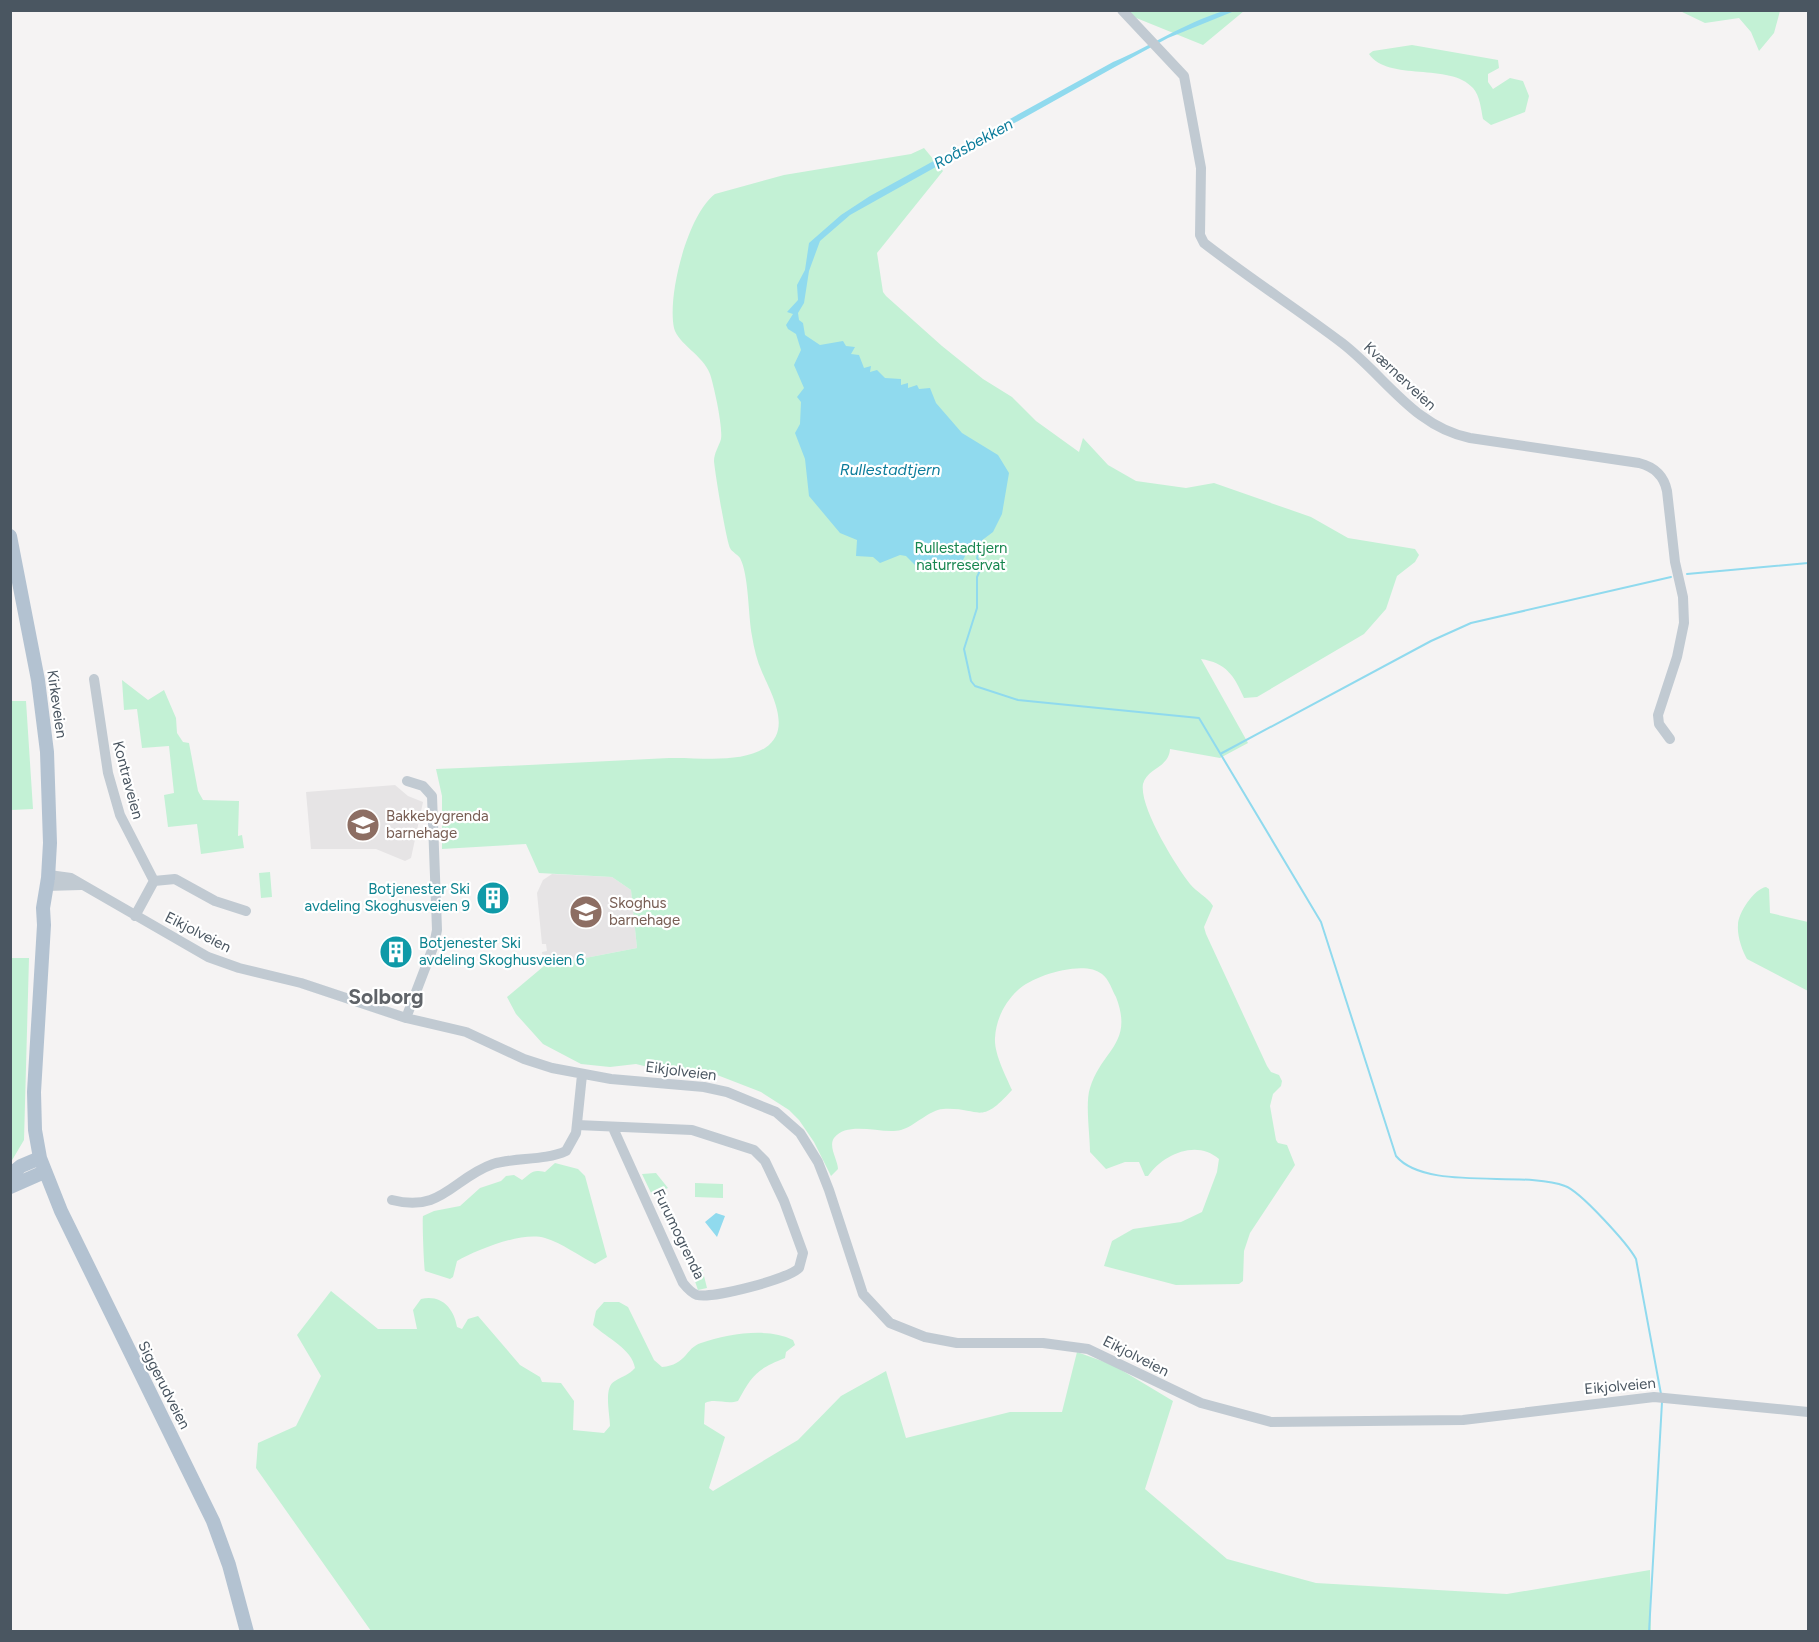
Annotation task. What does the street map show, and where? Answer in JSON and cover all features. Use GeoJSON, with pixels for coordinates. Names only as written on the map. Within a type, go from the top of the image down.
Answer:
{"type":"FeatureCollection","features":[{"type":"Feature","properties":{"kind":"main road","name":"Kirkeveien"},"geometry":{"type":"LineString","coordinates":[[10,536],[45,731],[50,806],[48,881],[43,908],[34,1100],[35,1130],[40,1158]]}},
{"type":"Feature","properties":{"kind":"main road","name":"Siggerudveien"},"geometry":{"type":"LineString","coordinates":[[40,1158],[72,1234],[213,1521],[229,1565],[247,1632]]}},
{"type":"Feature","properties":{"kind":"main road"},"geometry":{"type":"LineString","coordinates":[[10,1174],[21,1166],[40,1158]]}},
{"type":"Feature","properties":{"kind":"main road"},"geometry":{"type":"LineString","coordinates":[[10,1186],[44,1172]]}},
{"type":"Feature","properties":{"kind":"street","name":"Kværnerveien"},"geometry":{"type":"LineString","coordinates":[[1122,10],[1184,76],[1201,168],[1200,235],[1204,243],[1344,345],[1409,407],[1442,430],[1480,440],[1639,463],[1650,466],[1661,476],[1667,491],[1684,614],[1680,648],[1658,715],[1659,724],[1670,739]]}},
{"type":"Feature","properties":{"kind":"street","name":"Kontraveien"},"geometry":{"type":"LineString","coordinates":[[94,679],[108,774],[120,815],[154,881]]}},
{"type":"Feature","properties":{"kind":"street"},"geometry":{"type":"LineString","coordinates":[[406,1018],[434,945],[436,930],[432,796],[423,786],[407,781]]}},
{"type":"Feature","properties":{"kind":"street","name":"Eikjolveien"},"geometry":{"type":"LineString","coordinates":[[48,881],[71,878],[208,957],[259,974],[301,983],[406,1018],[466,1032],[525,1059],[582,1075],[704,1087],[768,1108],[788,1120],[818,1162],[863,1294],[890,1323],[925,1337],[975,1345],[1043,1343],[1088,1349],[1200,1403],[1271,1422],[1463,1420],[1654,1397],[1809,1413]]}},
{"type":"Feature","properties":{"kind":"street"},"geometry":{"type":"LineString","coordinates":[[135,916],[154,881],[175,879],[215,901],[246,911]]}},
{"type":"Feature","properties":{"kind":"street"},"geometry":{"type":"LineString","coordinates":[[392,1200],[428,1202],[449,1192],[488,1166],[562,1152],[574,1140],[582,1075]]}},
{"type":"Feature","properties":{"kind":"street","name":"Furumogrenda"},"geometry":{"type":"LineString","coordinates":[[577,1125],[692,1130],[758,1152],[784,1201],[799,1239],[803,1253],[800,1268],[782,1279],[708,1296],[693,1293],[683,1283],[613,1128]]}},
{"type":"Feature","properties":{"kind":"shaded area","name":"Bakkebygrenda barnehage"},"geometry":{"type":"Polygon","coordinates":[[[395,785],[408,796],[423,802],[411,858],[405,861],[376,849],[311,849],[306,792],[395,785]]]}},
{"type":"Feature","properties":{"kind":"shaded area","name":"Skoghus barnehage"},"geometry":{"type":"Polygon","coordinates":[[[552,874],[612,877],[631,890],[637,948],[544,966],[542,952],[547,951],[546,944],[542,944],[537,893],[543,880],[552,874]]]}},
{"type":"Feature","properties":{"kind":"green space"},"geometry":{"type":"Polygon","coordinates":[[[1119,11],[1244,11],[1203,45],[1119,11]]]}},
{"type":"Feature","properties":{"kind":"green space"},"geometry":{"type":"Polygon","coordinates":[[[1680,11],[1780,11],[1774,33],[1759,51],[1751,32],[1739,18],[1705,23],[1680,11]]]}},
{"type":"Feature","properties":{"kind":"green space"},"geometry":{"type":"Polygon","coordinates":[[[1412,45],[1498,60],[1499,68],[1488,74],[1488,82],[1493,89],[1510,78],[1523,81],[1529,96],[1525,112],[1491,125],[1483,119],[1475,91],[1463,80],[1435,73],[1390,67],[1378,62],[1369,54],[1373,51],[1412,45]]]}},
{"type":"Feature","properties":{"kind":"green space","name":"Rullestadtjern naturreservat"},"geometry":{"type":"Polygon","coordinates":[[[924,148],[943,171],[877,253],[883,292],[942,346],[983,379],[1012,397],[1036,421],[1079,452],[1083,438],[1108,465],[1136,481],[1186,488],[1214,483],[1311,517],[1348,538],[1415,549],[1419,555],[1415,562],[1397,576],[1386,609],[1364,634],[1257,697],[1244,698],[1228,671],[1217,664],[1201,659],[1248,743],[1220,758],[1170,749],[1166,760],[1149,774],[1143,784],[1143,794],[1152,821],[1168,851],[1190,884],[1213,906],[1204,927],[1206,934],[1267,1066],[1271,1072],[1279,1075],[1282,1081],[1281,1086],[1273,1094],[1270,1106],[1276,1140],[1278,1143],[1287,1145],[1295,1165],[1250,1233],[1244,1251],[1243,1281],[1239,1284],[1176,1285],[1104,1266],[1112,1241],[1133,1229],[1181,1222],[1202,1212],[1217,1172],[1219,1159],[1201,1150],[1181,1152],[1162,1161],[1148,1176],[1145,1176],[1139,1162],[1125,1162],[1106,1169],[1090,1152],[1088,1110],[1090,1088],[1095,1075],[1119,1036],[1121,1026],[1121,1013],[1116,997],[1102,974],[1083,968],[1058,971],[1034,979],[1013,995],[1002,1012],[995,1038],[998,1058],[1012,1090],[993,1108],[979,1113],[943,1109],[932,1112],[901,1130],[857,1129],[840,1133],[832,1142],[838,1169],[831,1176],[814,1142],[799,1120],[789,1110],[761,1092],[712,1073],[680,1075],[636,1064],[610,1067],[581,1064],[543,1044],[516,1014],[507,997],[544,966],[637,948],[631,890],[612,877],[539,873],[526,844],[442,849],[442,796],[436,769],[669,758],[731,758],[755,753],[765,748],[773,740],[778,731],[777,711],[756,654],[743,565],[740,558],[730,548],[718,491],[714,461],[721,433],[714,388],[707,367],[680,339],[674,328],[674,296],[682,256],[696,219],[705,204],[715,194],[784,175],[911,154],[924,148]]]}},
{"type":"Feature","properties":{"kind":"green space"},"geometry":{"type":"Polygon","coordinates":[[[122,680],[148,700],[164,690],[176,718],[177,733],[183,742],[189,743],[198,791],[203,800],[239,801],[238,836],[242,835],[244,848],[201,854],[197,824],[168,827],[164,795],[174,793],[169,746],[142,748],[137,709],[124,710],[122,680]]]}},
{"type":"Feature","properties":{"kind":"green space"},"geometry":{"type":"Polygon","coordinates":[[[10,701],[26,701],[33,809],[11,810],[10,701]]]}},
{"type":"Feature","properties":{"kind":"green space"},"geometry":{"type":"Polygon","coordinates":[[[270,872],[272,897],[261,898],[259,873],[270,872]]]}},
{"type":"Feature","properties":{"kind":"green space"},"geometry":{"type":"Polygon","coordinates":[[[1766,887],[1769,889],[1770,913],[1808,922],[1808,991],[1747,959],[1743,951],[1738,929],[1741,914],[1752,897],[1766,887]]]}},
{"type":"Feature","properties":{"kind":"green space"},"geometry":{"type":"Polygon","coordinates":[[[11,958],[29,958],[24,1140],[11,1162],[11,958]]]}},
{"type":"Feature","properties":{"kind":"green space"},"geometry":{"type":"Polygon","coordinates":[[[555,1163],[578,1169],[585,1176],[607,1257],[595,1264],[551,1240],[524,1237],[488,1247],[457,1261],[453,1277],[450,1279],[425,1271],[423,1216],[434,1211],[460,1206],[480,1188],[501,1181],[506,1176],[514,1175],[522,1180],[534,1171],[545,1172],[555,1163]]]}},
{"type":"Feature","properties":{"kind":"green space"},"geometry":{"type":"Polygon","coordinates":[[[656,1173],[668,1188],[652,1195],[642,1174],[656,1173]]]}},
{"type":"Feature","properties":{"kind":"green space"},"geometry":{"type":"Polygon","coordinates":[[[695,1183],[723,1184],[723,1198],[695,1197],[695,1183]]]}},
{"type":"Feature","properties":{"kind":"green space"},"geometry":{"type":"Polygon","coordinates":[[[702,1268],[707,1288],[698,1290],[691,1270],[702,1268]]]}},
{"type":"Feature","properties":{"kind":"green space"},"geometry":{"type":"Polygon","coordinates":[[[331,1291],[378,1329],[417,1329],[413,1310],[421,1299],[428,1298],[440,1301],[450,1308],[457,1327],[462,1329],[468,1319],[478,1316],[520,1365],[540,1377],[542,1382],[561,1383],[574,1401],[573,1430],[604,1433],[610,1426],[608,1395],[611,1384],[635,1368],[624,1349],[593,1325],[596,1311],[604,1302],[619,1302],[628,1307],[654,1360],[662,1367],[670,1366],[681,1360],[696,1345],[723,1337],[760,1333],[783,1336],[793,1340],[795,1345],[786,1352],[785,1358],[756,1374],[738,1401],[705,1403],[704,1424],[725,1437],[709,1488],[713,1491],[798,1440],[841,1396],[886,1371],[906,1438],[1010,1412],[1062,1412],[1077,1352],[1113,1365],[1173,1401],[1145,1489],[1227,1559],[1316,1583],[1507,1594],[1650,1570],[1651,1631],[371,1631],[256,1468],[258,1443],[296,1426],[321,1376],[297,1335],[331,1291]]]}},
{"type":"Feature","properties":{"kind":"water","name":"Rullestadtjern"},"geometry":{"type":"Polygon","coordinates":[[[1224,11],[1232,12],[1168,38],[1113,68],[850,215],[820,241],[809,271],[804,303],[798,313],[805,335],[820,345],[843,341],[846,346],[855,347],[851,354],[859,355],[864,368],[871,366],[870,372],[877,370],[885,378],[901,379],[901,385],[908,383],[908,388],[917,385],[919,389],[930,388],[936,403],[962,433],[998,455],[1009,473],[1002,514],[993,532],[981,541],[973,540],[961,564],[950,572],[939,569],[919,569],[906,556],[900,555],[880,563],[873,557],[856,556],[857,540],[840,533],[809,496],[805,459],[795,433],[800,424],[801,402],[797,397],[804,388],[794,365],[801,350],[796,334],[786,325],[793,314],[787,312],[798,300],[797,285],[805,270],[809,243],[841,215],[870,196],[1113,62],[1195,22],[1224,11]]]}},
{"type":"Feature","properties":{"kind":"water"},"geometry":{"type":"Polygon","coordinates":[[[716,1213],[725,1216],[717,1237],[705,1222],[716,1213]]]}},
{"type":"Feature","properties":{"kind":"waterway"},"geometry":{"type":"LineString","coordinates":[[981,541],[977,558],[982,566],[977,577],[977,608],[964,649],[971,681],[975,686],[1018,700],[1199,718],[1321,922],[1396,1156],[1410,1167],[1429,1174],[1547,1182],[1565,1186],[1581,1197],[1614,1231],[1636,1259],[1661,1394]]}},
{"type":"Feature","properties":{"kind":"waterway"},"geometry":{"type":"LineString","coordinates":[[1687,574],[1808,563]]}},
{"type":"Feature","properties":{"kind":"waterway"},"geometry":{"type":"LineString","coordinates":[[1222,753],[1431,641],[1471,623],[1671,577]]}},
{"type":"Feature","properties":{"kind":"waterway"},"geometry":{"type":"LineString","coordinates":[[1649,1632],[1662,1402]]}},
{"type":"Feature","properties":{"kind":"place","name":"Bakkebygrenda barnehage"},"geometry":{"type":"Point","coordinates":[363,825]}},
{"type":"Feature","properties":{"kind":"place","name":"Botjenester Ski avdeling Skoghusveien 9"},"geometry":{"type":"Point","coordinates":[493,898]}},
{"type":"Feature","properties":{"kind":"place","name":"Skoghus barnehage"},"geometry":{"type":"Point","coordinates":[586,912]}},
{"type":"Feature","properties":{"kind":"place","name":"Botjenester Ski avdeling Skoghusveien 6"},"geometry":{"type":"Point","coordinates":[396,952]}},
{"type":"Feature","properties":{"kind":"district","name":"Solborg"},"geometry":{"type":"Point","coordinates":[386,997]}},
{"type":"Feature","properties":{"kind":"water label","name":"Roåsbekken"},"geometry":{"type":"Point","coordinates":[973,143]}}]}
